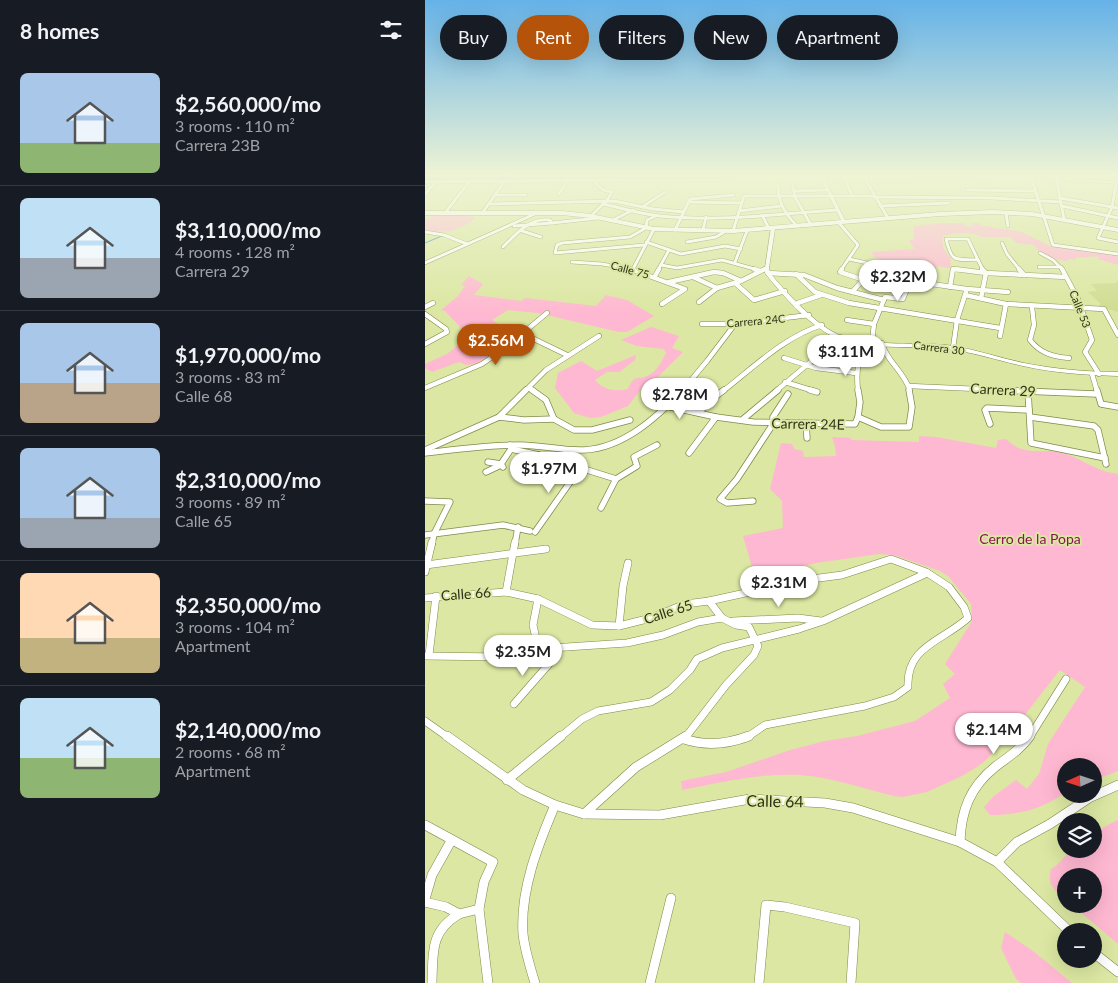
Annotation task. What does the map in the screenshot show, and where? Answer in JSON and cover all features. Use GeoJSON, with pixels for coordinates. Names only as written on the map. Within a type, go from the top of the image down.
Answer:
{"type":"FeatureCollection","features":[{"type":"Feature","properties":{"kind":"main road"},"geometry":{"type":"LineString","coordinates":[[617,221],[654,229],[747,231],[854,221]]}},
{"type":"Feature","properties":{"kind":"main road"},"geometry":{"type":"LineString","coordinates":[[1073,221],[1118,230]]}},
{"type":"Feature","properties":{"kind":"street"},"geometry":{"type":"LineString","coordinates":[[425,262],[518,221]]}},
{"type":"Feature","properties":{"kind":"street"},"geometry":{"type":"LineString","coordinates":[[503,247],[530,223],[536,221]]}},
{"type":"Feature","properties":{"kind":"street"},"geometry":{"type":"LineString","coordinates":[[507,226],[572,221]]}},
{"type":"Feature","properties":{"kind":"street"},"geometry":{"type":"LineString","coordinates":[[647,221],[646,228],[630,237],[559,244],[555,253],[645,243],[684,254],[725,246],[741,249]]}},
{"type":"Feature","properties":{"kind":"street"},"geometry":{"type":"LineString","coordinates":[[675,230],[680,221]]}},
{"type":"Feature","properties":{"kind":"street"},"geometry":{"type":"LineString","coordinates":[[703,230],[705,221]]}},
{"type":"Feature","properties":{"kind":"street"},"geometry":{"type":"LineString","coordinates":[[687,242],[716,237],[729,231],[734,221]]}},
{"type":"Feature","properties":{"kind":"street"},"geometry":{"type":"LineString","coordinates":[[766,221],[771,229],[768,270]]}},
{"type":"Feature","properties":{"kind":"street"},"geometry":{"type":"LineString","coordinates":[[792,221],[797,226]]}},
{"type":"Feature","properties":{"kind":"street"},"geometry":{"type":"LineString","coordinates":[[809,221],[811,225]]}},
{"type":"Feature","properties":{"kind":"street"},"geometry":{"type":"LineString","coordinates":[[1007,221],[1008,226]]}},
{"type":"Feature","properties":{"kind":"street"},"geometry":{"type":"LineString","coordinates":[[1045,221],[1053,245],[1118,254]]}},
{"type":"Feature","properties":{"kind":"street"},"geometry":{"type":"LineString","coordinates":[[1105,221],[1098,238],[1118,242]]}},
{"type":"Feature","properties":{"kind":"street"},"geometry":{"type":"LineString","coordinates":[[841,222],[858,243],[858,246],[840,272],[864,280]]}},
{"type":"Feature","properties":{"kind":"street"},"geometry":{"type":"LineString","coordinates":[[633,269],[654,229]]}},
{"type":"Feature","properties":{"kind":"street"},"geometry":{"type":"LineString","coordinates":[[522,231],[541,237]]}},
{"type":"Feature","properties":{"kind":"street"},"geometry":{"type":"LineString","coordinates":[[735,262],[747,231]]}},
{"type":"Feature","properties":{"kind":"street"},"geometry":{"type":"LineString","coordinates":[[425,232],[444,235],[467,244]]}},
{"type":"Feature","properties":{"kind":"street"},"geometry":{"type":"LineString","coordinates":[[978,260],[955,259],[950,255],[946,239],[968,239],[986,273],[985,289],[981,298]]}},
{"type":"Feature","properties":{"kind":"street"},"geometry":{"type":"LineString","coordinates":[[1002,242],[1007,254],[1024,275]]}},
{"type":"Feature","properties":{"kind":"street"},"geometry":{"type":"LineString","coordinates":[[655,276],[669,250]]}},
{"type":"Feature","properties":{"kind":"street"},"geometry":{"type":"LineString","coordinates":[[1040,254],[1053,259],[1061,267]]}},
{"type":"Feature","properties":{"kind":"street"},"geometry":{"type":"LineString","coordinates":[[849,259],[889,268]]}},
{"type":"Feature","properties":{"kind":"street"},"geometry":{"type":"LineString","coordinates":[[661,266],[677,268],[717,260],[735,262],[760,271]]}},
{"type":"Feature","properties":{"kind":"street","name":"Calle 75"},"geometry":{"type":"LineString","coordinates":[[572,262],[604,263],[633,269],[685,289],[662,304]]}},
{"type":"Feature","properties":{"kind":"street"},"geometry":{"type":"LineString","coordinates":[[852,292],[877,265]]}},
{"type":"Feature","properties":{"kind":"street"},"geometry":{"type":"LineString","coordinates":[[1039,267],[1061,267]]}},
{"type":"Feature","properties":{"kind":"street","name":"Calle 53"},"geometry":{"type":"LineString","coordinates":[[1061,267],[1081,309],[1092,340],[1085,352],[1099,374]]}},
{"type":"Feature","properties":{"kind":"street"},"geometry":{"type":"LineString","coordinates":[[950,287],[953,269],[986,273],[1066,277]]}},
{"type":"Feature","properties":{"kind":"street"},"geometry":{"type":"LineString","coordinates":[[699,302],[717,288],[741,281],[760,271],[768,270],[796,274],[852,292],[884,298],[903,299],[910,281],[967,289],[1008,292]]}},
{"type":"Feature","properties":{"kind":"street","name":"Carrera 30"},"geometry":{"type":"LineString","coordinates":[[768,270],[785,292],[809,315],[840,337],[868,342],[953,348],[1038,368],[1092,374],[1118,374]]}},
{"type":"Feature","properties":{"kind":"street"},"geometry":{"type":"LineString","coordinates":[[669,282],[719,272],[741,281]]}},
{"type":"Feature","properties":{"kind":"street"},"geometry":{"type":"LineString","coordinates":[[796,274],[821,295],[849,303],[1000,328]]}},
{"type":"Feature","properties":{"kind":"street"},"geometry":{"type":"LineString","coordinates":[[693,277],[717,288]]}},
{"type":"Feature","properties":{"kind":"street"},"geometry":{"type":"LineString","coordinates":[[735,283],[753,300],[785,292]]}},
{"type":"Feature","properties":{"kind":"street"},"geometry":{"type":"LineString","coordinates":[[953,348],[957,320],[967,289]]}},
{"type":"Feature","properties":{"kind":"street"},"geometry":{"type":"LineString","coordinates":[[798,303],[821,295]]}},
{"type":"Feature","properties":{"kind":"street"},"geometry":{"type":"LineString","coordinates":[[965,295],[1006,304],[1104,309],[1118,335]]}},
{"type":"Feature","properties":{"kind":"street"},"geometry":{"type":"LineString","coordinates":[[858,416],[860,402],[856,373],[858,358],[868,342],[884,298]]}},
{"type":"Feature","properties":{"kind":"street"},"geometry":{"type":"LineString","coordinates":[[425,307],[433,304]]}},
{"type":"Feature","properties":{"kind":"street"},"geometry":{"type":"LineString","coordinates":[[1000,336],[1006,304]]}},
{"type":"Feature","properties":{"kind":"street"},"geometry":{"type":"LineString","coordinates":[[1032,306],[1034,325],[1030,340],[1034,346],[1045,354],[1059,358],[1069,358]]}},
{"type":"Feature","properties":{"kind":"street"},"geometry":{"type":"LineString","coordinates":[[425,388],[483,364],[547,313]]}},
{"type":"Feature","properties":{"kind":"street"},"geometry":{"type":"LineString","coordinates":[[425,314],[446,329],[447,332],[425,344]]}},
{"type":"Feature","properties":{"kind":"street","name":"Carrera 24C"},"geometry":{"type":"LineString","coordinates":[[702,324],[735,324],[809,315]]}},
{"type":"Feature","properties":{"kind":"street"},"geometry":{"type":"LineString","coordinates":[[847,320],[874,324]]}},
{"type":"Feature","properties":{"kind":"street"},"geometry":{"type":"LineString","coordinates":[[425,451],[532,445],[577,450],[593,449],[617,442],[640,430],[666,406],[711,358],[735,324]]}},
{"type":"Feature","properties":{"kind":"street"},"geometry":{"type":"LineString","coordinates":[[699,413],[708,402],[756,366],[773,350],[806,330],[822,325]]}},
{"type":"Feature","properties":{"kind":"street"},"geometry":{"type":"LineString","coordinates":[[520,335],[541,342],[567,355]]}},
{"type":"Feature","properties":{"kind":"street"},"geometry":{"type":"LineString","coordinates":[[425,451],[499,416],[546,370],[599,336]]}},
{"type":"Feature","properties":{"kind":"street"},"geometry":{"type":"LineString","coordinates":[[742,420],[840,337]]}},
{"type":"Feature","properties":{"kind":"street"},"geometry":{"type":"LineString","coordinates":[[882,343],[883,348],[903,374],[909,386]]}},
{"type":"Feature","properties":{"kind":"street"},"geometry":{"type":"LineString","coordinates":[[784,358],[830,371],[856,373]]}},
{"type":"Feature","properties":{"kind":"street"},"geometry":{"type":"LineString","coordinates":[[1092,374],[1101,404],[1118,406]]}},
{"type":"Feature","properties":{"kind":"street"},"geometry":{"type":"LineString","coordinates":[[785,382],[817,392]]}},
{"type":"Feature","properties":{"kind":"street","name":"Carrera 24E"},"geometry":{"type":"LineString","coordinates":[[666,406],[716,417],[773,424],[855,424],[858,416],[881,427],[906,428],[910,426],[909,386]]}},
{"type":"Feature","properties":{"kind":"street","name":"Carrera 29"},"geometry":{"type":"LineString","coordinates":[[909,386],[1097,394]]}},
{"type":"Feature","properties":{"kind":"street"},"geometry":{"type":"LineString","coordinates":[[529,388],[543,396],[552,407],[554,419]]}},
{"type":"Feature","properties":{"kind":"street"},"geometry":{"type":"LineString","coordinates":[[1028,391],[1031,443],[1106,461],[1098,430],[1095,426],[1030,417]]}},
{"type":"Feature","properties":{"kind":"street"},"geometry":{"type":"LineString","coordinates":[[753,501],[727,503],[720,499],[737,479],[773,424],[773,417],[788,394]]}},
{"type":"Feature","properties":{"kind":"street"},"geometry":{"type":"LineString","coordinates":[[990,424],[985,410],[987,408],[1029,410]]}},
{"type":"Feature","properties":{"kind":"street"},"geometry":{"type":"LineString","coordinates":[[499,416],[523,420],[554,419],[566,426],[587,432],[629,420]]}},
{"type":"Feature","properties":{"kind":"street"},"geometry":{"type":"LineString","coordinates":[[689,453],[716,417]]}},
{"type":"Feature","properties":{"kind":"street"},"geometry":{"type":"LineString","coordinates":[[806,424],[807,438]]}},
{"type":"Feature","properties":{"kind":"street"},"geometry":{"type":"LineString","coordinates":[[601,508],[615,479],[637,466],[636,456],[657,445]]}},
{"type":"Feature","properties":{"kind":"street"},"geometry":{"type":"LineString","coordinates":[[510,447],[615,479]]}},
{"type":"Feature","properties":{"kind":"street"},"geometry":{"type":"LineString","coordinates":[[486,472],[502,466],[510,447]]}},
{"type":"Feature","properties":{"kind":"street"},"geometry":{"type":"LineString","coordinates":[[520,478],[539,455]]}},
{"type":"Feature","properties":{"kind":"street"},"geometry":{"type":"LineString","coordinates":[[488,462],[502,466]]}},
{"type":"Feature","properties":{"kind":"street"},"geometry":{"type":"LineString","coordinates":[[425,536],[503,526],[518,527],[533,532],[580,468]]}},
{"type":"Feature","properties":{"kind":"street"},"geometry":{"type":"LineString","coordinates":[[425,502],[450,502],[434,534],[426,568],[512,552],[546,549]]}},
{"type":"Feature","properties":{"kind":"street"},"geometry":{"type":"LineString","coordinates":[[506,592],[518,527]]}},
{"type":"Feature","properties":{"kind":"street","name":"Calle 65"},"geometry":{"type":"LineString","coordinates":[[506,592],[538,599],[592,625],[619,626],[651,618],[685,604],[709,602],[804,580],[842,575],[891,559],[927,573]]}},
{"type":"Feature","properties":{"kind":"street"},"geometry":{"type":"LineString","coordinates":[[619,626],[623,586],[628,563]]}},
{"type":"Feature","properties":{"kind":"street"},"geometry":{"type":"LineString","coordinates":[[507,780],[582,719],[598,712],[651,702],[669,690],[690,670],[697,659],[722,648],[799,630],[823,621],[927,573],[947,583],[967,611],[968,618],[962,624],[932,642],[919,655],[908,669],[908,687],[894,697],[865,706],[765,725],[748,737],[729,742],[698,744],[684,739]]}},
{"type":"Feature","properties":{"kind":"street","name":"Calle 66"},"geometry":{"type":"LineString","coordinates":[[425,598],[506,592]]}},
{"type":"Feature","properties":{"kind":"street"},"geometry":{"type":"LineString","coordinates":[[436,596],[427,655],[441,653],[500,657],[511,656],[538,648],[548,649],[627,643],[663,635],[698,622],[722,618],[732,621],[798,618],[823,621]]}},
{"type":"Feature","properties":{"kind":"street"},"geometry":{"type":"LineString","coordinates":[[538,599],[533,625],[538,648]]}},
{"type":"Feature","properties":{"kind":"street"},"geometry":{"type":"LineString","coordinates":[[709,602],[722,618]]}},
{"type":"Feature","properties":{"kind":"street"},"geometry":{"type":"LineString","coordinates":[[584,814],[636,767],[684,739],[725,685],[754,655],[758,646],[749,626],[736,625],[732,621]]}},
{"type":"Feature","properties":{"kind":"street"},"geometry":{"type":"LineString","coordinates":[[514,704],[549,664],[554,655],[548,649]]}},
{"type":"Feature","properties":{"kind":"street"},"geometry":{"type":"LineString","coordinates":[[960,842],[960,821],[963,809],[976,786],[991,771],[1020,749],[1066,680]]}},
{"type":"Feature","properties":{"kind":"street","name":"Calle 64"},"geometry":{"type":"LineString","coordinates":[[425,721],[523,790],[555,805],[584,814],[651,815],[750,799],[800,800],[853,808],[960,842],[997,862],[1061,923]]}},
{"type":"Feature","properties":{"kind":"street"},"geometry":{"type":"LineString","coordinates":[[997,862],[1017,842],[1050,824],[1089,798],[1118,785]]}},
{"type":"Feature","properties":{"kind":"street"},"geometry":{"type":"LineString","coordinates":[[535,983],[527,956],[523,927],[525,904],[537,846],[555,805]]}},
{"type":"Feature","properties":{"kind":"street"},"geometry":{"type":"LineString","coordinates":[[425,825],[451,841],[493,862],[484,882],[479,909],[489,983]]}},
{"type":"Feature","properties":{"kind":"street"},"geometry":{"type":"LineString","coordinates":[[451,841],[429,874],[425,900],[446,907],[459,914]]}},
{"type":"Feature","properties":{"kind":"street"},"geometry":{"type":"LineString","coordinates":[[650,983],[671,898]]}},
{"type":"Feature","properties":{"kind":"street"},"geometry":{"type":"LineString","coordinates":[[759,983],[766,905],[785,907],[855,923],[851,983]]}},
{"type":"Feature","properties":{"kind":"street"},"geometry":{"type":"LineString","coordinates":[[432,983],[434,941],[449,918],[479,909]]}},
{"type":"Feature","properties":{"kind":"street"},"geometry":{"type":"LineString","coordinates":[[1102,959],[1118,972]]}},
{"type":"Feature","properties":{"kind":"shaded area"},"geometry":{"type":"Polygon","coordinates":[[[1118,281],[1118,312],[1098,306],[1101,304],[1088,292],[1097,291],[1091,284],[1115,283],[1118,281]]]}},
{"type":"Feature","properties":{"kind":"green space"},"geometry":{"type":"Polygon","coordinates":[[[425,221],[471,221],[452,230],[440,232],[425,230],[425,221]]]}},
{"type":"Feature","properties":{"kind":"green space"},"geometry":{"type":"Polygon","coordinates":[[[963,223],[966,226],[972,227],[973,223],[979,223],[979,225],[1022,232],[1050,246],[1118,255],[1118,265],[1098,259],[1100,257],[1076,257],[1076,260],[1059,260],[1044,254],[1034,245],[1017,243],[1011,237],[981,237],[968,233],[943,236],[944,248],[951,259],[950,268],[937,266],[933,273],[874,257],[871,252],[914,249],[909,240],[914,240],[914,226],[963,223]]]}},
{"type":"Feature","properties":{"kind":"green space"},"geometry":{"type":"Polygon","coordinates":[[[469,276],[483,284],[474,295],[521,301],[526,298],[596,306],[606,295],[627,300],[654,316],[627,332],[619,332],[538,313],[508,310],[492,320],[498,324],[517,329],[509,335],[512,336],[497,350],[476,364],[466,365],[459,362],[432,372],[425,368],[425,364],[447,354],[463,341],[460,339],[464,331],[445,311],[441,310],[458,296],[465,286],[461,285],[469,276]]]}},
{"type":"Feature","properties":{"kind":"green space"},"geometry":{"type":"Polygon","coordinates":[[[651,327],[679,336],[672,348],[683,352],[654,381],[646,383],[628,406],[601,417],[590,418],[574,413],[555,388],[558,373],[581,361],[597,371],[636,355],[635,360],[619,372],[607,372],[595,380],[602,386],[610,389],[628,389],[635,379],[645,377],[654,371],[666,353],[664,349],[637,346],[621,340],[651,327]]]}},
{"type":"Feature","properties":{"kind":"green space","name":"Cerro de la Popa"},"geometry":{"type":"Polygon","coordinates":[[[919,436],[936,437],[996,448],[998,440],[1006,439],[1021,449],[1066,454],[1111,473],[1118,474],[1118,771],[1103,777],[1103,758],[1057,758],[1057,798],[1030,810],[1001,815],[990,815],[984,807],[994,796],[1016,780],[1027,789],[1039,774],[1048,744],[1085,687],[1060,670],[1016,726],[1009,741],[997,747],[977,767],[927,792],[903,797],[894,796],[824,778],[800,775],[771,775],[682,790],[681,781],[726,772],[790,750],[825,741],[857,736],[915,721],[950,698],[943,684],[955,674],[945,664],[972,621],[971,604],[948,576],[940,571],[894,555],[879,554],[816,563],[755,577],[743,536],[783,528],[782,501],[770,489],[781,443],[792,444],[794,449],[803,451],[804,457],[836,456],[832,437],[851,438],[851,440],[919,442],[919,436]]]}},
{"type":"Feature","properties":{"kind":"green space"},"geometry":{"type":"Polygon","coordinates":[[[1117,820],[1118,822],[1118,944],[1102,930],[1102,923],[1093,923],[1082,913],[1102,913],[1102,868],[1057,868],[1057,892],[1050,879],[1051,869],[1064,858],[1102,858],[1102,828],[1117,820]]]}},
{"type":"Feature","properties":{"kind":"green space"},"geometry":{"type":"Polygon","coordinates":[[[1005,932],[1033,951],[1072,983],[1021,983],[1016,979],[1001,948],[1005,932]]]}},
{"type":"Feature","properties":{"kind":"waterway"},"geometry":{"type":"LineString","coordinates":[[425,243],[444,235]]}}]}
